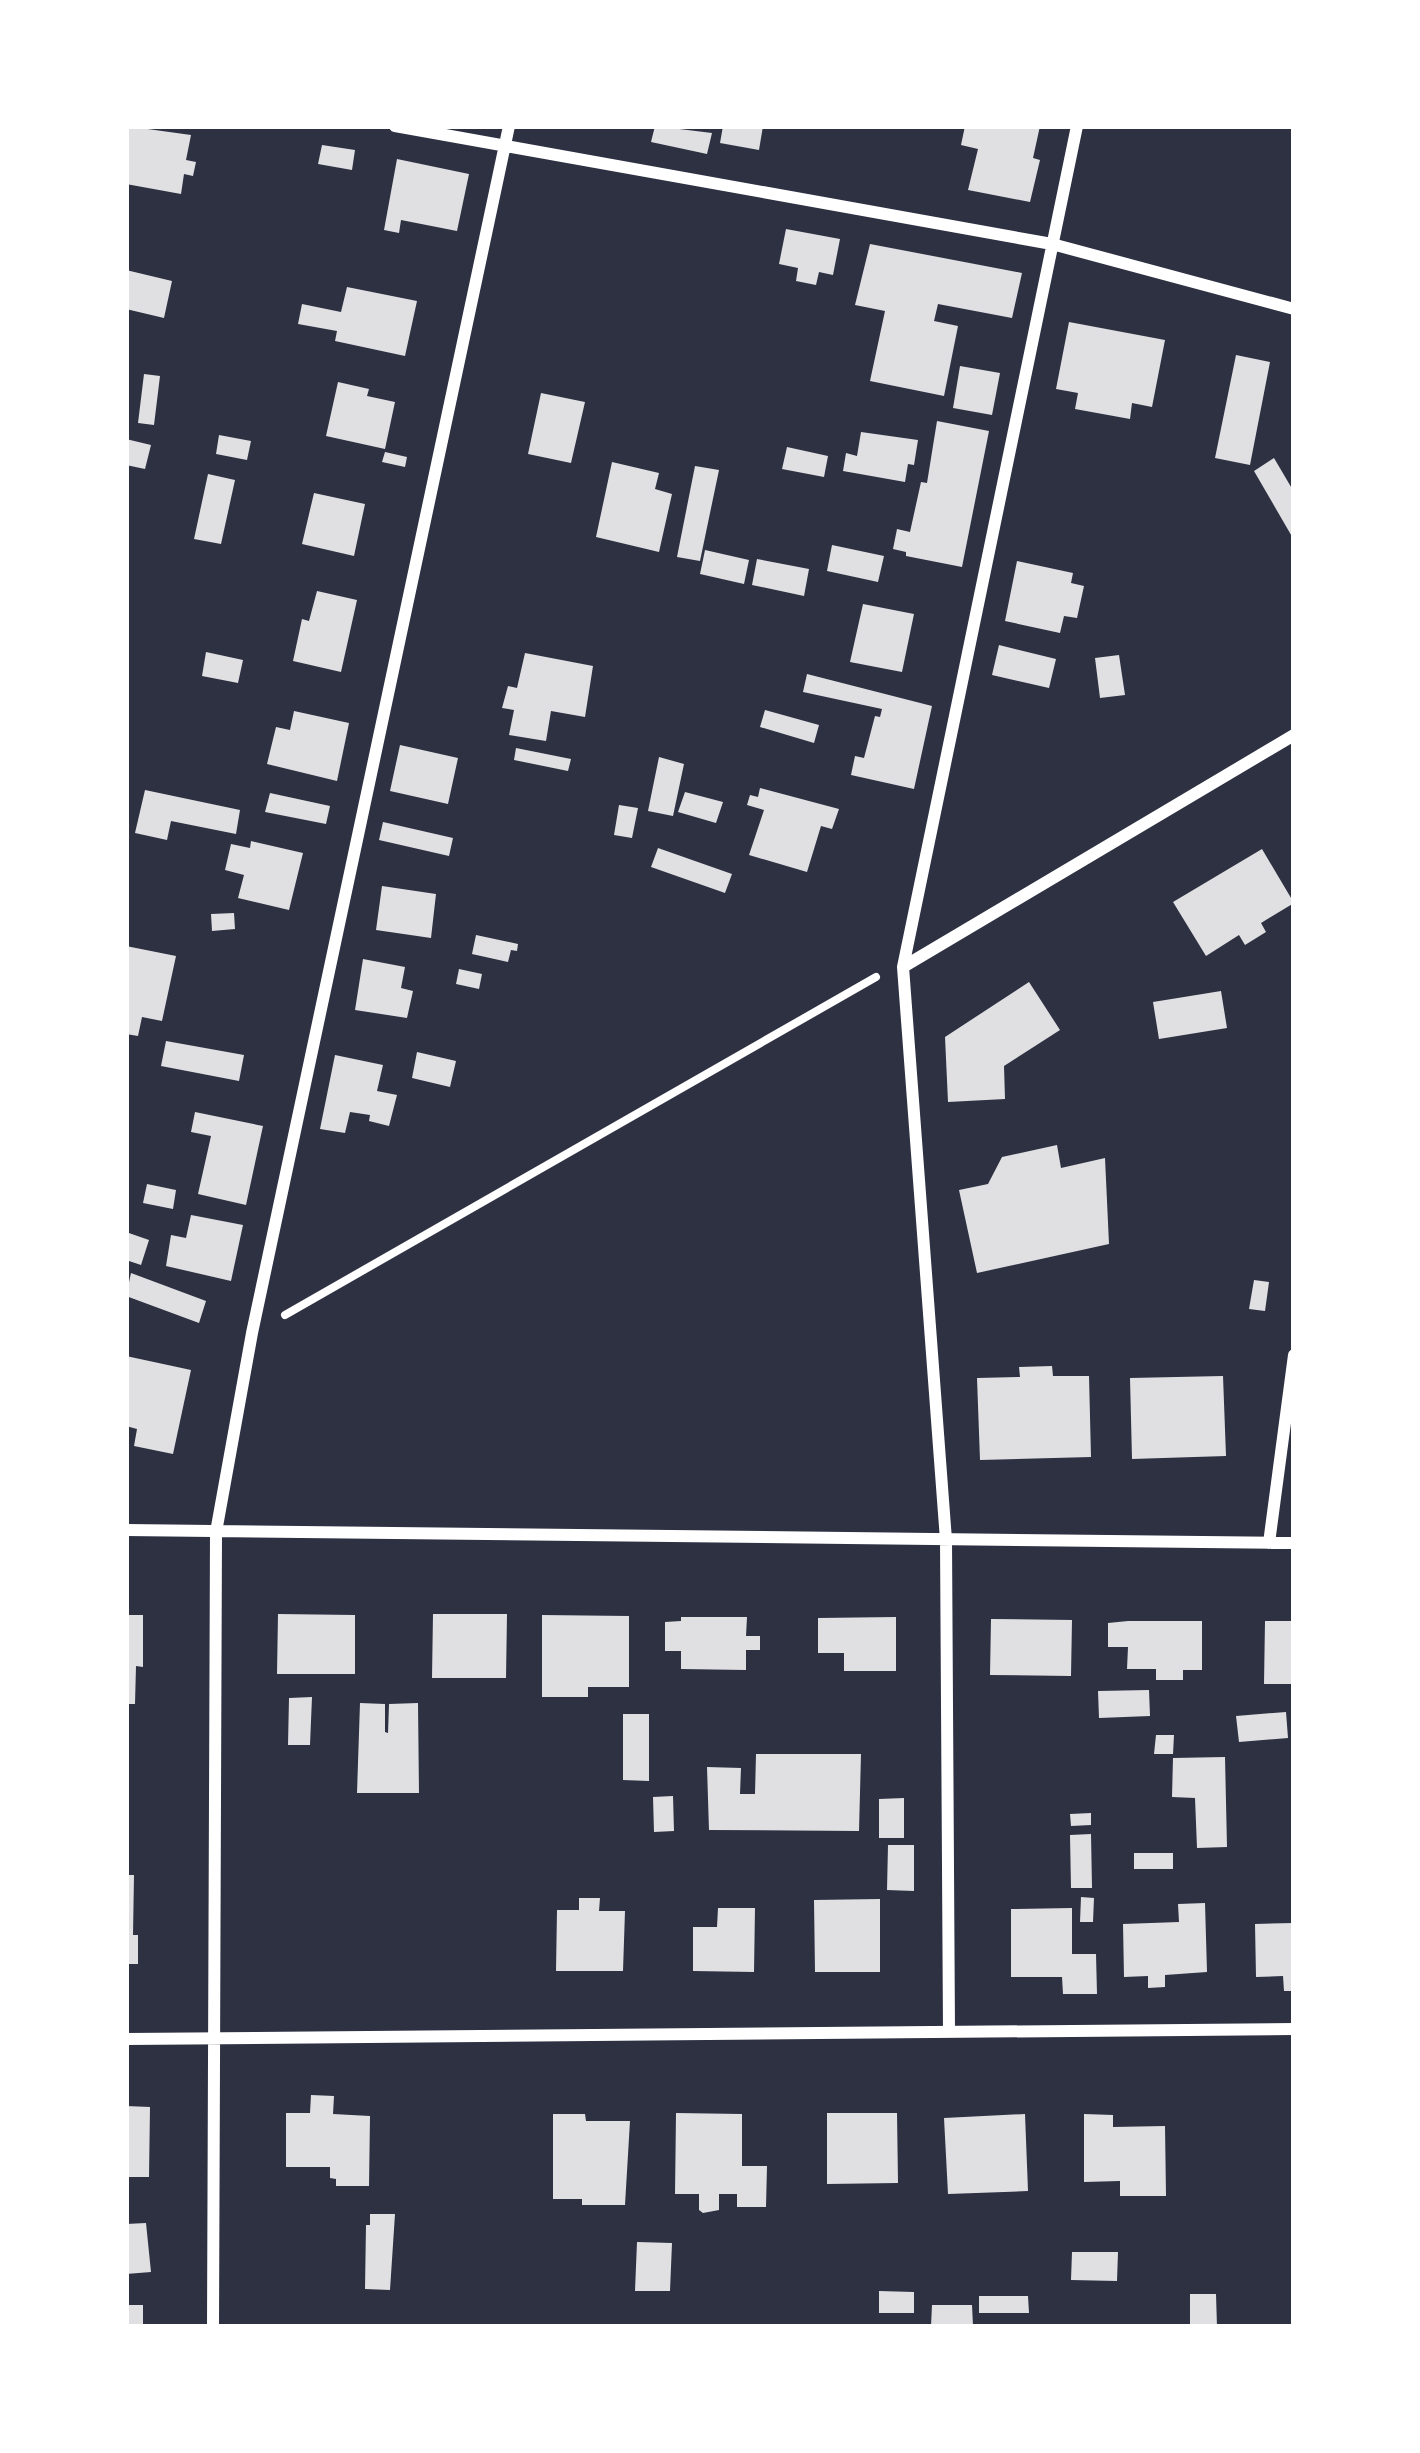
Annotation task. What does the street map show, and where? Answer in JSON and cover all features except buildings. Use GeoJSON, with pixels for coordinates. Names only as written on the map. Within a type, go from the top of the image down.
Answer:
{"type":"FeatureCollection","features":[{"type":"Feature","properties":{"kind":"street"},"geometry":{"type":"LineString","coordinates":[[395,126],[1052,244],[1294,309]]}},
{"type":"Feature","properties":{"kind":"street"},"geometry":{"type":"LineString","coordinates":[[213,2327],[216,1532],[252,1333],[509,126]]}},
{"type":"Feature","properties":{"kind":"street"},"geometry":{"type":"LineString","coordinates":[[949,2032],[946,1540],[903,967],[1077,126]]}},
{"type":"Feature","properties":{"kind":"street"},"geometry":{"type":"LineString","coordinates":[[903,967],[1294,735]]}},
{"type":"Feature","properties":{"kind":"street"},"geometry":{"type":"LineString","coordinates":[[1269,1543],[1294,1355]]}},
{"type":"Feature","properties":{"kind":"street"},"geometry":{"type":"LineString","coordinates":[[126,1530],[1294,1543]]}},
{"type":"Feature","properties":{"kind":"street"},"geometry":{"type":"LineString","coordinates":[[126,2039],[1294,2029]]}},
{"type":"Feature","properties":{"kind":"path"},"geometry":{"type":"LineString","coordinates":[[252,1333],[873,978],[903,967]]}}]}
